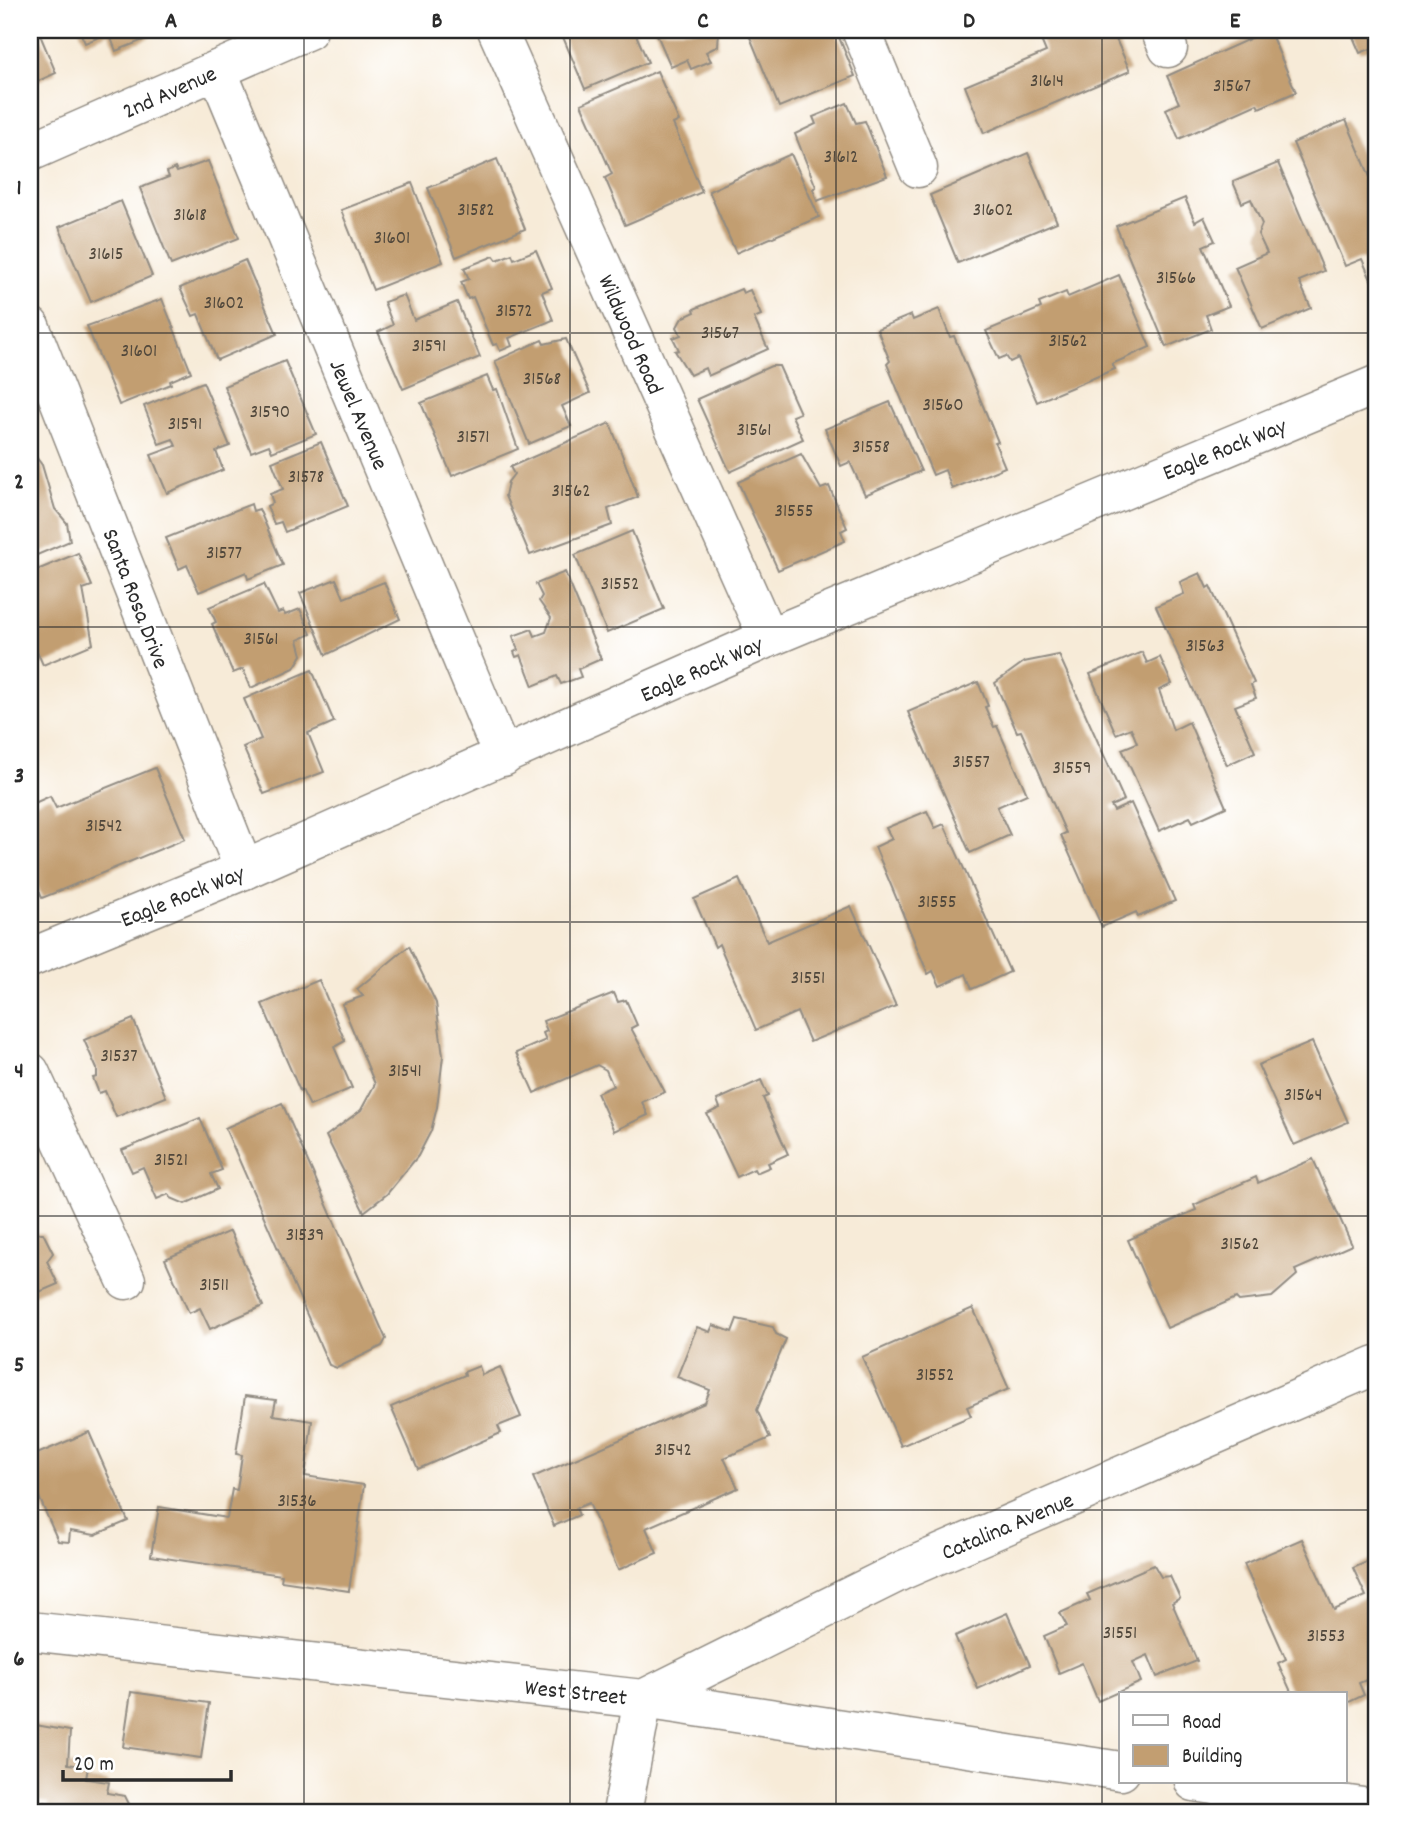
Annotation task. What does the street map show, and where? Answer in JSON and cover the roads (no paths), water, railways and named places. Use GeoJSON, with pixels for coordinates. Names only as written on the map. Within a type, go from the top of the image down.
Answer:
{"type":"FeatureCollection","features":[{"type":"Feature","properties":{"kind":"street","name":"Wildwood Road"},"geometry":{"type":"LineString","coordinates":[[497,30],[768,638]]}},
{"type":"Feature","properties":{"kind":"street"},"geometry":{"type":"LineString","coordinates":[[861,30],[918,168]]}},
{"type":"Feature","properties":{"kind":"street","name":"2nd Avenue"},"geometry":{"type":"LineString","coordinates":[[30,152],[301,31]]}},
{"type":"Feature","properties":{"kind":"street","name":"Jewel Avenue"},"geometry":{"type":"LineString","coordinates":[[217,70],[503,758]]}},
{"type":"Feature","properties":{"kind":"street","name":"Santa Rosa Drive"},"geometry":{"type":"LineString","coordinates":[[30,326],[244,870]]}},
{"type":"Feature","properties":{"kind":"street","name":"Eagle Rock Way"},"geometry":{"type":"LineString","coordinates":[[30,958],[244,870],[503,758],[768,638],[1376,385]]}},
{"type":"Feature","properties":{"kind":"street"},"geometry":{"type":"LineString","coordinates":[[30,1072],[126,1280]]}},
{"type":"Feature","properties":{"kind":"street","name":"Catalina Avenue"},"geometry":{"type":"LineString","coordinates":[[643,1699],[902,1570],[1376,1365]]}},
{"type":"Feature","properties":{"kind":"street","name":"West Street"},"geometry":{"type":"LineString","coordinates":[[30,1631],[643,1699],[1119,1771]]}},
{"type":"Feature","properties":{"kind":"street"},"geometry":{"type":"LineString","coordinates":[[622,1813],[643,1699]]}},
{"type":"Feature","properties":{"kind":"street"},"geometry":{"type":"LineString","coordinates":[[1207,1784],[1376,1809]]}}]}
